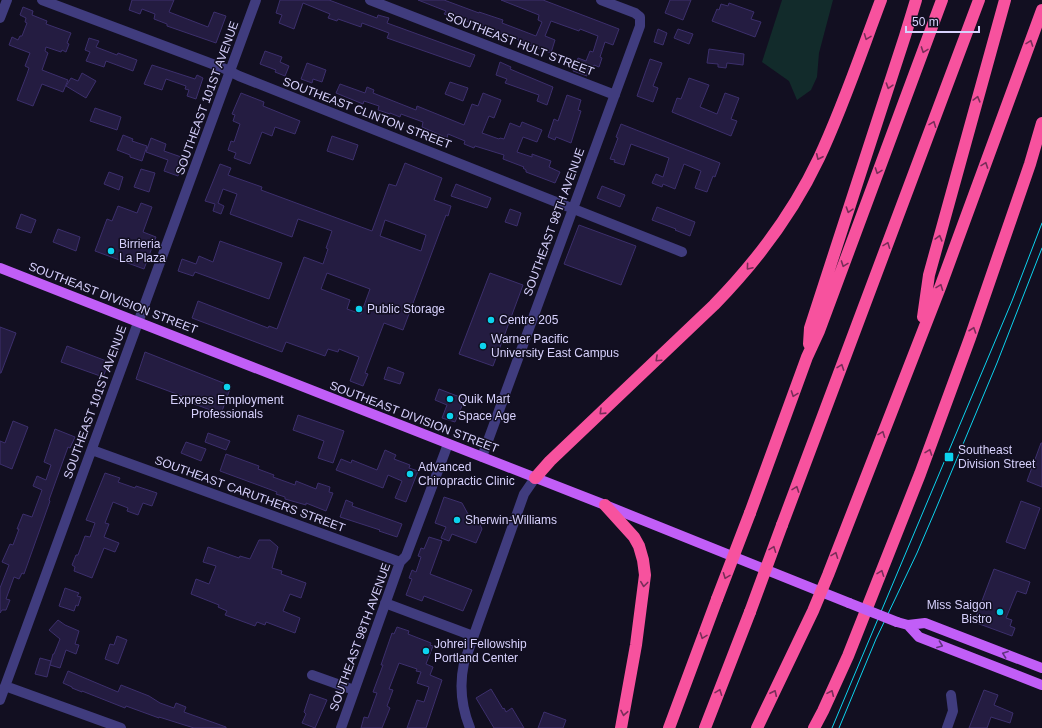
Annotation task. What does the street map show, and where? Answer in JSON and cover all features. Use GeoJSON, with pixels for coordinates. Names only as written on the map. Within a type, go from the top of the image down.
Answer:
{"type":"FeatureCollection","features":[{"type":"Feature","properties":{"kind":"highway"},"geometry":{"type":"LineString","coordinates":[[535,478],[550,461],[714,305],[737,281],[769,241],[798,196],[819,158],[846,93],[880,0]]}},
{"type":"Feature","properties":{"kind":"highway"},"geometry":{"type":"LineString","coordinates":[[807,357],[810,328],[916,0]]}},
{"type":"Feature","properties":{"kind":"highway"},"geometry":{"type":"LineString","coordinates":[[669,728],[716,599],[750,513],[807,357],[824,317],[942,0]]}},
{"type":"Feature","properties":{"kind":"highway"},"geometry":{"type":"LineString","coordinates":[[706,728],[979,0]]}},
{"type":"Feature","properties":{"kind":"highway"},"geometry":{"type":"LineString","coordinates":[[921,336],[928,275],[1005,0]]}},
{"type":"Feature","properties":{"kind":"highway"},"geometry":{"type":"LineString","coordinates":[[757,728],[821,592],[921,336],[1042,10]]}},
{"type":"Feature","properties":{"kind":"highway"},"geometry":{"type":"LineString","coordinates":[[814,728],[848,656],[923,467],[975,324],[1030,164],[1042,122]]}},
{"type":"Feature","properties":{"kind":"highway"},"geometry":{"type":"LineString","coordinates":[[605,505],[634,537],[639,546],[645,575],[636,645],[620,728]]}},
{"type":"Feature","properties":{"kind":"main road","name":"SOUTHEAST DIVISION STREET"},"geometry":{"type":"LineString","coordinates":[[0,268],[605,505],[897,622],[908,625],[925,623],[1042,668]]}},
{"type":"Feature","properties":{"kind":"main road","name":"SOUTHEAST DIVISION STREET"},"geometry":{"type":"LineString","coordinates":[[908,625],[919,637],[1042,685]]}},
{"type":"Feature","properties":{"kind":"street"},"geometry":{"type":"LineString","coordinates":[[0,18],[7,0]]}},
{"type":"Feature","properties":{"kind":"street","name":"SOUTHEAST CLINTON STREET"},"geometry":{"type":"LineString","coordinates":[[42,0],[223,68],[682,252]]}},
{"type":"Feature","properties":{"kind":"street","name":"SOUTHEAST 101ST AVENUE"},"geometry":{"type":"LineString","coordinates":[[0,700],[256,0]]}},
{"type":"Feature","properties":{"kind":"street","name":"SOUTHEAST HULT STREET"},"geometry":{"type":"LineString","coordinates":[[370,0],[615,95]]}},
{"type":"Feature","properties":{"kind":"street","name":"SOUTHEAST 98TH AVENUE"},"geometry":{"type":"LineString","coordinates":[[482,457],[640,26],[640,17],[630,11],[601,0]]}},
{"type":"Feature","properties":{"kind":"street","name":"SOUTHEAST 98TH AVENUE"},"geometry":{"type":"LineString","coordinates":[[340,728],[400,562],[406,556],[448,444]]}},
{"type":"Feature","properties":{"kind":"street","name":"SOUTHEAST CARUTHERS STREET"},"geometry":{"type":"LineString","coordinates":[[92,450],[400,562]]}},
{"type":"Feature","properties":{"kind":"street"},"geometry":{"type":"LineString","coordinates":[[470,728],[463,706],[461,683],[464,663],[524,494],[535,478]]}},
{"type":"Feature","properties":{"kind":"street"},"geometry":{"type":"LineString","coordinates":[[386,603],[473,636]]}},
{"type":"Feature","properties":{"kind":"street"},"geometry":{"type":"LineString","coordinates":[[312,675],[354,690]]}},
{"type":"Feature","properties":{"kind":"street"},"geometry":{"type":"LineString","coordinates":[[5,686],[121,728]]}},
{"type":"Feature","properties":{"kind":"street"},"geometry":{"type":"LineString","coordinates":[[947,728],[953,710],[951,695]]}},
{"type":"Feature","properties":{"kind":"green space"},"geometry":{"type":"Polygon","coordinates":[[[782,0],[833,0],[819,53],[817,77],[811,90],[797,100],[789,81],[762,62],[782,0]]]}},
{"type":"Feature","properties":{"kind":"building"},"geometry":{"type":"Polygon","coordinates":[[[132,0],[174,0],[169,12],[208,27],[214,12],[226,16],[216,43],[167,26],[167,24],[154,19],[155,14],[142,9],[140,14],[129,10],[132,0]]]}},
{"type":"Feature","properties":{"kind":"building"},"geometry":{"type":"Polygon","coordinates":[[[280,0],[329,0],[377,18],[378,15],[389,18],[387,23],[475,55],[470,67],[387,38],[389,33],[362,23],[361,27],[338,19],[337,21],[328,18],[330,14],[303,3],[294,29],[279,23],[282,15],[276,13],[280,0]]]}},
{"type":"Feature","properties":{"kind":"building"},"geometry":{"type":"Polygon","coordinates":[[[418,0],[444,0],[503,20],[502,23],[536,36],[542,22],[538,20],[539,15],[501,0],[543,0],[619,29],[613,45],[605,42],[600,57],[602,58],[599,67],[594,65],[592,69],[589,68],[587,76],[573,71],[578,58],[586,61],[590,51],[593,52],[598,36],[551,21],[545,36],[555,40],[551,53],[500,33],[499,36],[488,32],[489,29],[444,14],[446,11],[418,0]]]}},
{"type":"Feature","properties":{"kind":"building"},"geometry":{"type":"Polygon","coordinates":[[[670,0],[691,0],[683,20],[665,13],[670,0]]]}},
{"type":"Feature","properties":{"kind":"building"},"geometry":{"type":"Polygon","coordinates":[[[729,3],[754,12],[751,19],[761,22],[755,37],[712,21],[721,4],[728,6],[729,3]]]}},
{"type":"Feature","properties":{"kind":"building"},"geometry":{"type":"Polygon","coordinates":[[[23,7],[33,11],[32,15],[47,21],[46,24],[71,33],[67,43],[69,44],[66,52],[62,50],[61,52],[46,47],[45,51],[48,53],[42,70],[68,80],[63,92],[42,84],[33,106],[17,100],[29,68],[25,66],[30,53],[9,45],[12,37],[18,40],[20,36],[22,36],[27,23],[25,22],[26,18],[20,15],[23,7]]]}},
{"type":"Feature","properties":{"kind":"building"},"geometry":{"type":"Polygon","coordinates":[[[658,29],[667,33],[663,45],[654,42],[658,29]]]}},
{"type":"Feature","properties":{"kind":"building"},"geometry":{"type":"Polygon","coordinates":[[[678,29],[693,34],[689,44],[674,38],[678,29]]]}},
{"type":"Feature","properties":{"kind":"building"},"geometry":{"type":"Polygon","coordinates":[[[89,38],[99,41],[96,47],[117,55],[118,53],[137,60],[133,71],[106,61],[104,67],[86,61],[90,52],[85,50],[89,38]]]}},
{"type":"Feature","properties":{"kind":"building"},"geometry":{"type":"Polygon","coordinates":[[[709,49],[744,54],[743,65],[727,63],[726,68],[718,67],[718,64],[707,63],[709,49]]]}},
{"type":"Feature","properties":{"kind":"building"},"geometry":{"type":"Polygon","coordinates":[[[265,51],[282,57],[280,62],[289,66],[285,76],[275,72],[276,70],[260,64],[265,51]]]}},
{"type":"Feature","properties":{"kind":"building"},"geometry":{"type":"Polygon","coordinates":[[[650,59],[662,63],[653,86],[658,88],[653,102],[637,96],[650,59]]]}},
{"type":"Feature","properties":{"kind":"building"},"geometry":{"type":"Polygon","coordinates":[[[500,62],[511,67],[510,69],[553,87],[547,105],[537,101],[539,95],[505,83],[507,79],[496,75],[500,62]]]}},
{"type":"Feature","properties":{"kind":"building"},"geometry":{"type":"Polygon","coordinates":[[[307,63],[326,70],[322,82],[313,79],[312,83],[301,79],[307,63]]]}},
{"type":"Feature","properties":{"kind":"building"},"geometry":{"type":"Polygon","coordinates":[[[152,65],[195,79],[197,75],[203,78],[196,99],[187,96],[189,90],[185,89],[186,86],[166,79],[162,90],[144,84],[152,65]]]}},
{"type":"Feature","properties":{"kind":"building"},"geometry":{"type":"Polygon","coordinates":[[[82,73],[96,81],[86,98],[66,86],[71,78],[78,81],[82,73]]]}},
{"type":"Feature","properties":{"kind":"building"},"geometry":{"type":"Polygon","coordinates":[[[689,78],[709,85],[700,107],[717,114],[725,93],[739,98],[731,119],[737,121],[731,136],[672,112],[677,98],[681,99],[689,78]]]}},
{"type":"Feature","properties":{"kind":"building"},"geometry":{"type":"Polygon","coordinates":[[[450,82],[468,88],[463,101],[445,94],[450,82]]]}},
{"type":"Feature","properties":{"kind":"building"},"geometry":{"type":"Polygon","coordinates":[[[340,84],[365,93],[367,87],[374,90],[373,93],[416,110],[417,106],[464,125],[472,104],[478,106],[483,93],[501,100],[494,118],[489,116],[482,133],[499,139],[504,139],[510,123],[520,127],[522,122],[542,130],[537,142],[523,137],[517,152],[532,157],[532,154],[551,161],[549,167],[560,172],[555,183],[526,172],[523,168],[524,167],[503,159],[504,155],[475,146],[474,148],[464,144],[465,141],[448,134],[447,138],[422,127],[423,122],[401,114],[400,117],[378,110],[379,106],[364,101],[363,104],[336,93],[340,84]]]}},
{"type":"Feature","properties":{"kind":"building"},"geometry":{"type":"Polygon","coordinates":[[[241,93],[264,102],[263,106],[300,121],[295,134],[275,127],[272,136],[262,132],[250,164],[234,158],[236,153],[228,150],[231,141],[234,142],[240,124],[233,121],[235,115],[232,114],[241,93]]]}},
{"type":"Feature","properties":{"kind":"building"},"geometry":{"type":"Polygon","coordinates":[[[567,95],[581,100],[578,110],[581,111],[571,143],[556,137],[555,140],[548,137],[554,119],[558,121],[567,95]]]}},
{"type":"Feature","properties":{"kind":"building"},"geometry":{"type":"Polygon","coordinates":[[[95,108],[121,117],[117,130],[90,121],[95,108]]]}},
{"type":"Feature","properties":{"kind":"building"},"geometry":{"type":"Polygon","coordinates":[[[621,124],[720,163],[707,192],[695,188],[701,171],[684,164],[675,189],[663,184],[662,187],[652,183],[656,174],[663,177],[669,158],[631,144],[624,165],[610,159],[618,138],[616,137],[621,124]]]}},
{"type":"Feature","properties":{"kind":"building"},"geometry":{"type":"Polygon","coordinates":[[[123,135],[133,139],[132,141],[147,146],[142,161],[117,150],[123,135]]]}},
{"type":"Feature","properties":{"kind":"building"},"geometry":{"type":"Polygon","coordinates":[[[332,136],[358,145],[353,160],[327,151],[332,136]]]}},
{"type":"Feature","properties":{"kind":"building"},"geometry":{"type":"Polygon","coordinates":[[[151,138],[166,144],[164,151],[184,158],[178,176],[164,171],[168,160],[146,152],[151,138]]]}},
{"type":"Feature","properties":{"kind":"building"},"geometry":{"type":"Polygon","coordinates":[[[405,163],[442,178],[434,200],[451,206],[448,216],[446,215],[403,330],[384,323],[365,373],[368,374],[363,386],[350,381],[359,357],[339,349],[338,352],[328,349],[325,356],[286,342],[282,352],[192,318],[198,301],[268,328],[269,326],[277,329],[304,257],[323,264],[328,249],[326,248],[332,231],[298,219],[292,237],[230,214],[237,194],[223,189],[218,203],[224,206],[221,214],[213,211],[215,204],[205,201],[220,164],[231,168],[228,175],[262,187],[261,190],[372,231],[389,184],[396,186],[405,163]],[[385,220],[380,236],[421,251],[426,235],[385,220]],[[327,273],[321,289],[350,300],[347,309],[361,314],[370,289],[327,273]]]}},
{"type":"Feature","properties":{"kind":"building"},"geometry":{"type":"Polygon","coordinates":[[[141,169],[155,173],[149,192],[134,187],[141,169]]]}},
{"type":"Feature","properties":{"kind":"building"},"geometry":{"type":"Polygon","coordinates":[[[109,172],[123,177],[119,190],[104,184],[109,172]]]}},
{"type":"Feature","properties":{"kind":"building"},"geometry":{"type":"Polygon","coordinates":[[[456,184],[491,198],[487,208],[451,196],[456,184]]]}},
{"type":"Feature","properties":{"kind":"building"},"geometry":{"type":"Polygon","coordinates":[[[602,186],[625,195],[620,207],[597,198],[602,186]]]}},
{"type":"Feature","properties":{"kind":"building"},"geometry":{"type":"Polygon","coordinates":[[[141,203],[152,207],[143,232],[156,237],[144,269],[95,251],[107,219],[112,221],[118,206],[137,213],[141,203]]]}},
{"type":"Feature","properties":{"kind":"building"},"geometry":{"type":"Polygon","coordinates":[[[657,207],[695,222],[690,236],[652,220],[657,207]]]}},
{"type":"Feature","properties":{"kind":"building"},"geometry":{"type":"Polygon","coordinates":[[[510,209],[521,213],[517,226],[505,222],[510,209]]]}},
{"type":"Feature","properties":{"kind":"building"},"geometry":{"type":"Polygon","coordinates":[[[21,214],[36,220],[31,233],[16,228],[21,214]]]}},
{"type":"Feature","properties":{"kind":"building"},"geometry":{"type":"Polygon","coordinates":[[[579,225],[636,246],[621,285],[564,264],[579,225]]]}},
{"type":"Feature","properties":{"kind":"building"},"geometry":{"type":"Polygon","coordinates":[[[58,229],[80,237],[76,251],[53,242],[58,229]]]}},
{"type":"Feature","properties":{"kind":"building"},"geometry":{"type":"Polygon","coordinates":[[[220,241],[282,263],[269,299],[195,272],[193,276],[178,271],[182,259],[196,264],[199,256],[213,262],[220,241]]]}},
{"type":"Feature","properties":{"kind":"building","name":"Centre 205"},"geometry":{"type":"Polygon","coordinates":[[[490,273],[523,285],[493,366],[459,354],[490,273]]]}},
{"type":"Feature","properties":{"kind":"building"},"geometry":{"type":"Polygon","coordinates":[[[0,327],[16,333],[1,373],[0,373],[0,327]]]}},
{"type":"Feature","properties":{"kind":"building"},"geometry":{"type":"Polygon","coordinates":[[[67,346],[109,362],[103,377],[61,362],[67,346]]]}},
{"type":"Feature","properties":{"kind":"building"},"geometry":{"type":"Polygon","coordinates":[[[145,352],[231,386],[221,414],[181,399],[182,396],[136,379],[145,352]]]}},
{"type":"Feature","properties":{"kind":"building"},"geometry":{"type":"Polygon","coordinates":[[[388,367],[404,373],[400,384],[384,379],[388,367]]]}},
{"type":"Feature","properties":{"kind":"building","name":"Quik Mart"},"geometry":{"type":"Polygon","coordinates":[[[439,389],[465,399],[455,422],[442,418],[447,405],[435,400],[439,389]]]}},
{"type":"Feature","properties":{"kind":"building"},"geometry":{"type":"Polygon","coordinates":[[[298,415],[344,431],[333,463],[318,458],[324,441],[293,430],[298,415]]]}},
{"type":"Feature","properties":{"kind":"building"},"geometry":{"type":"Polygon","coordinates":[[[13,421],[28,427],[12,469],[0,464],[0,441],[5,443],[13,421]]]}},
{"type":"Feature","properties":{"kind":"building"},"geometry":{"type":"Polygon","coordinates":[[[55,429],[75,437],[70,448],[68,447],[24,574],[22,573],[19,579],[14,577],[6,599],[10,600],[6,610],[2,610],[0,613],[0,588],[9,565],[2,562],[10,544],[13,545],[23,514],[32,517],[42,490],[33,486],[37,476],[46,480],[51,465],[44,462],[55,429]]]}},
{"type":"Feature","properties":{"kind":"building"},"geometry":{"type":"Polygon","coordinates":[[[208,433],[230,441],[226,450],[205,442],[208,433]]]}},
{"type":"Feature","properties":{"kind":"building"},"geometry":{"type":"Polygon","coordinates":[[[186,442],[206,449],[201,461],[181,453],[186,442]]]}},
{"type":"Feature","properties":{"kind":"building"},"geometry":{"type":"Polygon","coordinates":[[[1042,443],[1042,487],[1027,481],[1042,443]]]}},
{"type":"Feature","properties":{"kind":"building"},"geometry":{"type":"Polygon","coordinates":[[[385,450],[396,455],[394,459],[410,465],[409,468],[418,471],[406,502],[395,498],[402,481],[388,475],[383,488],[336,470],[341,459],[351,463],[352,460],[377,470],[385,450]]]}},
{"type":"Feature","properties":{"kind":"building"},"geometry":{"type":"Polygon","coordinates":[[[226,454],[259,466],[258,469],[274,475],[273,477],[295,485],[296,481],[316,489],[318,483],[330,487],[329,492],[333,493],[326,511],[306,503],[306,505],[285,499],[285,497],[276,494],[277,492],[220,471],[226,454]]]}},
{"type":"Feature","properties":{"kind":"building"},"geometry":{"type":"Polygon","coordinates":[[[105,473],[120,478],[118,482],[157,493],[152,506],[143,503],[138,515],[127,511],[128,508],[113,502],[105,523],[109,524],[104,537],[119,543],[115,552],[104,548],[92,578],[74,571],[75,567],[72,565],[76,555],[78,555],[85,536],[90,537],[95,523],[86,520],[105,473]]]}},
{"type":"Feature","properties":{"kind":"building","name":"Sherwin-Williams"},"geometry":{"type":"Polygon","coordinates":[[[444,497],[462,503],[468,514],[477,518],[482,529],[476,543],[452,534],[449,541],[441,538],[446,527],[435,523],[444,497]]]}},
{"type":"Feature","properties":{"kind":"building"},"geometry":{"type":"Polygon","coordinates":[[[346,500],[353,503],[352,506],[402,524],[397,537],[340,517],[346,500]]]}},
{"type":"Feature","properties":{"kind":"building"},"geometry":{"type":"Polygon","coordinates":[[[1021,501],[1040,508],[1025,549],[1006,542],[1021,501]]]}},
{"type":"Feature","properties":{"kind":"building"},"geometry":{"type":"Polygon","coordinates":[[[429,537],[442,541],[430,574],[472,590],[463,611],[424,596],[422,601],[406,595],[412,579],[409,578],[412,570],[416,572],[421,557],[418,556],[421,548],[424,549],[429,537]]]}},
{"type":"Feature","properties":{"kind":"building"},"geometry":{"type":"Polygon","coordinates":[[[259,540],[270,540],[278,547],[272,568],[282,571],[281,574],[306,583],[301,598],[290,594],[283,611],[300,618],[295,633],[266,622],[265,625],[257,622],[255,626],[225,615],[227,611],[218,607],[219,605],[191,594],[196,579],[209,584],[216,566],[203,562],[208,547],[239,558],[240,556],[250,559],[259,540]]]}},
{"type":"Feature","properties":{"kind":"building"},"geometry":{"type":"Polygon","coordinates":[[[994,569],[1030,582],[1026,594],[1017,591],[1006,618],[1012,620],[1010,626],[1015,628],[1012,636],[974,622],[994,569]]]}},
{"type":"Feature","properties":{"kind":"building"},"geometry":{"type":"Polygon","coordinates":[[[65,588],[79,593],[77,596],[81,597],[78,606],[76,605],[74,611],[59,606],[65,588]]]}},
{"type":"Feature","properties":{"kind":"building"},"geometry":{"type":"Polygon","coordinates":[[[58,620],[79,631],[75,644],[79,645],[76,654],[66,650],[60,668],[50,665],[60,639],[49,630],[58,620]]]}},
{"type":"Feature","properties":{"kind":"building"},"geometry":{"type":"Polygon","coordinates":[[[397,627],[409,631],[408,634],[431,643],[430,645],[433,646],[426,664],[433,667],[430,675],[442,680],[426,728],[407,728],[417,700],[424,702],[429,687],[417,683],[421,672],[416,671],[417,669],[399,663],[389,689],[393,690],[387,706],[390,708],[382,728],[361,728],[364,717],[368,718],[377,693],[373,692],[383,665],[381,665],[392,633],[394,634],[397,627]]]}},
{"type":"Feature","properties":{"kind":"building"},"geometry":{"type":"Polygon","coordinates":[[[117,636],[127,640],[118,664],[105,659],[110,644],[114,645],[117,636]]]}},
{"type":"Feature","properties":{"kind":"building"},"geometry":{"type":"Polygon","coordinates":[[[40,658],[51,661],[47,677],[35,674],[40,658]]]}},
{"type":"Feature","properties":{"kind":"building"},"geometry":{"type":"Polygon","coordinates":[[[68,671],[118,692],[121,685],[174,708],[176,703],[186,707],[184,712],[226,728],[194,728],[159,718],[126,706],[125,708],[72,688],[63,683],[68,671]]]}},
{"type":"Feature","properties":{"kind":"building"},"geometry":{"type":"Polygon","coordinates":[[[491,689],[506,712],[512,708],[524,728],[494,728],[476,698],[491,689]]]}},
{"type":"Feature","properties":{"kind":"building"},"geometry":{"type":"Polygon","coordinates":[[[984,690],[998,695],[994,705],[1013,713],[1010,723],[991,717],[987,728],[969,728],[984,690]]]}},
{"type":"Feature","properties":{"kind":"building"},"geometry":{"type":"Polygon","coordinates":[[[310,694],[327,700],[315,728],[302,723],[306,714],[304,712],[310,694]]]}},
{"type":"Feature","properties":{"kind":"building"},"geometry":{"type":"Polygon","coordinates":[[[544,712],[566,720],[563,728],[538,728],[544,712]]]}},
{"type":"Feature","properties":{"kind":"tram line"},"geometry":{"type":"LineString","coordinates":[[832,728],[1012,301],[1042,223]]}},
{"type":"Feature","properties":{"kind":"tram line"},"geometry":{"type":"LineString","coordinates":[[839,728],[876,639],[917,553],[935,511],[997,363],[1042,248]]}},
{"type":"Feature","properties":{"kind":"place","name":"Birrieria La Plaza"},"geometry":{"type":"Point","coordinates":[111,251]}},
{"type":"Feature","properties":{"kind":"place","name":"Public Storage"},"geometry":{"type":"Point","coordinates":[359,309]}},
{"type":"Feature","properties":{"kind":"place","name":"Centre 205"},"geometry":{"type":"Point","coordinates":[491,320]}},
{"type":"Feature","properties":{"kind":"place","name":"Warner Pacific University East Campus"},"geometry":{"type":"Point","coordinates":[483,346]}},
{"type":"Feature","properties":{"kind":"place","name":"Express Employment Professionals"},"geometry":{"type":"Point","coordinates":[227,387]}},
{"type":"Feature","properties":{"kind":"place","name":"Quik Mart"},"geometry":{"type":"Point","coordinates":[450,399]}},
{"type":"Feature","properties":{"kind":"place","name":"Space Age"},"geometry":{"type":"Point","coordinates":[450,416]}},
{"type":"Feature","properties":{"kind":"place","name":"Southeast Division Street"},"geometry":{"type":"Point","coordinates":[949,457]}},
{"type":"Feature","properties":{"kind":"place","name":"Advanced Chiropractic Clinic"},"geometry":{"type":"Point","coordinates":[410,474]}},
{"type":"Feature","properties":{"kind":"place","name":"Sherwin-Williams"},"geometry":{"type":"Point","coordinates":[457,520]}},
{"type":"Feature","properties":{"kind":"place","name":"Miss Saigon Bistro"},"geometry":{"type":"Point","coordinates":[1000,612]}},
{"type":"Feature","properties":{"kind":"place","name":"Johrei Fellowship Portland Center"},"geometry":{"type":"Point","coordinates":[426,651]}}]}
